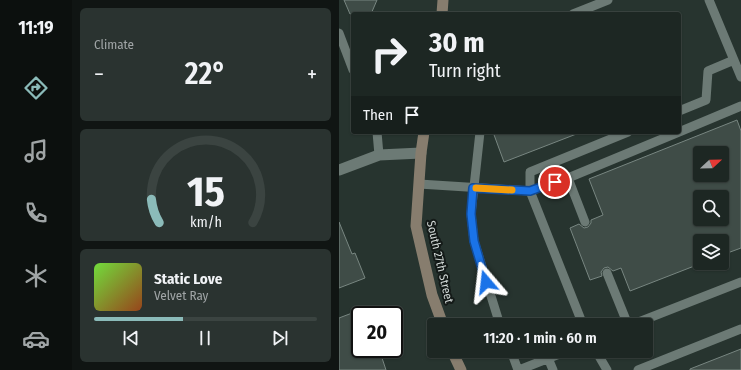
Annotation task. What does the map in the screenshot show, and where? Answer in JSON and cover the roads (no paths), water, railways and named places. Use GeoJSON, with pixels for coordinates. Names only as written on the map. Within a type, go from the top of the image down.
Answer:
{"type":"FeatureCollection","features":[{"type":"Feature","properties":{"kind":"main road"},"geometry":{"type":"LineString","coordinates":[[442,12],[443,0]]}},
{"type":"Feature","properties":{"kind":"main road","name":"South 27th Street"},"geometry":{"type":"LineString","coordinates":[[424,134],[421,154],[417,226],[432,295],[440,318]]}},
{"type":"Feature","properties":{"kind":"main road"},"geometry":{"type":"LineString","coordinates":[[455,358],[461,370]]}},
{"type":"Feature","properties":{"kind":"street"},"geometry":{"type":"LineString","coordinates":[[339,170],[379,155],[421,154]]}},
{"type":"Feature","properties":{"kind":"lane"},"geometry":{"type":"LineString","coordinates":[[590,11],[608,0]]}},
{"type":"Feature","properties":{"kind":"lane"},"geometry":{"type":"LineString","coordinates":[[709,0],[741,78]]}},
{"type":"Feature","properties":{"kind":"lane"},"geometry":{"type":"LineString","coordinates":[[339,33],[351,65]]}},
{"type":"Feature","properties":{"kind":"lane"},"geometry":{"type":"LineString","coordinates":[[681,110],[707,100],[708,72],[734,60]]}},
{"type":"Feature","properties":{"kind":"lane"},"geometry":{"type":"LineString","coordinates":[[681,131],[741,106]]}},
{"type":"Feature","properties":{"kind":"lane"},"geometry":{"type":"LineString","coordinates":[[377,134],[379,155]]}},
{"type":"Feature","properties":{"kind":"lane"},"geometry":{"type":"LineString","coordinates":[[481,134],[471,214],[474,241],[499,318]]}},
{"type":"Feature","properties":{"kind":"lane"},"geometry":{"type":"LineString","coordinates":[[580,318],[530,191],[530,172],[623,134]]}},
{"type":"Feature","properties":{"kind":"lane"},"geometry":{"type":"LineString","coordinates":[[419,184],[530,191],[568,178],[674,134]]}},
{"type":"Feature","properties":{"kind":"lane"},"geometry":{"type":"LineString","coordinates":[[568,178],[585,222]]}},
{"type":"Feature","properties":{"kind":"lane"},"geometry":{"type":"LineString","coordinates":[[607,273],[625,318]]}},
{"type":"Feature","properties":{"kind":"lane"},"geometry":{"type":"LineString","coordinates":[[649,318],[741,282]]}},
{"type":"Feature","properties":{"kind":"lane"},"geometry":{"type":"LineString","coordinates":[[638,370],[741,329]]}},
{"type":"Feature","properties":{"kind":"lane"},"geometry":{"type":"LineString","coordinates":[[514,358],[519,370],[548,358],[553,370]]}},
{"type":"Feature","properties":{"kind":"lane"},"geometry":{"type":"LineString","coordinates":[[600,358],[607,370]]}}]}
